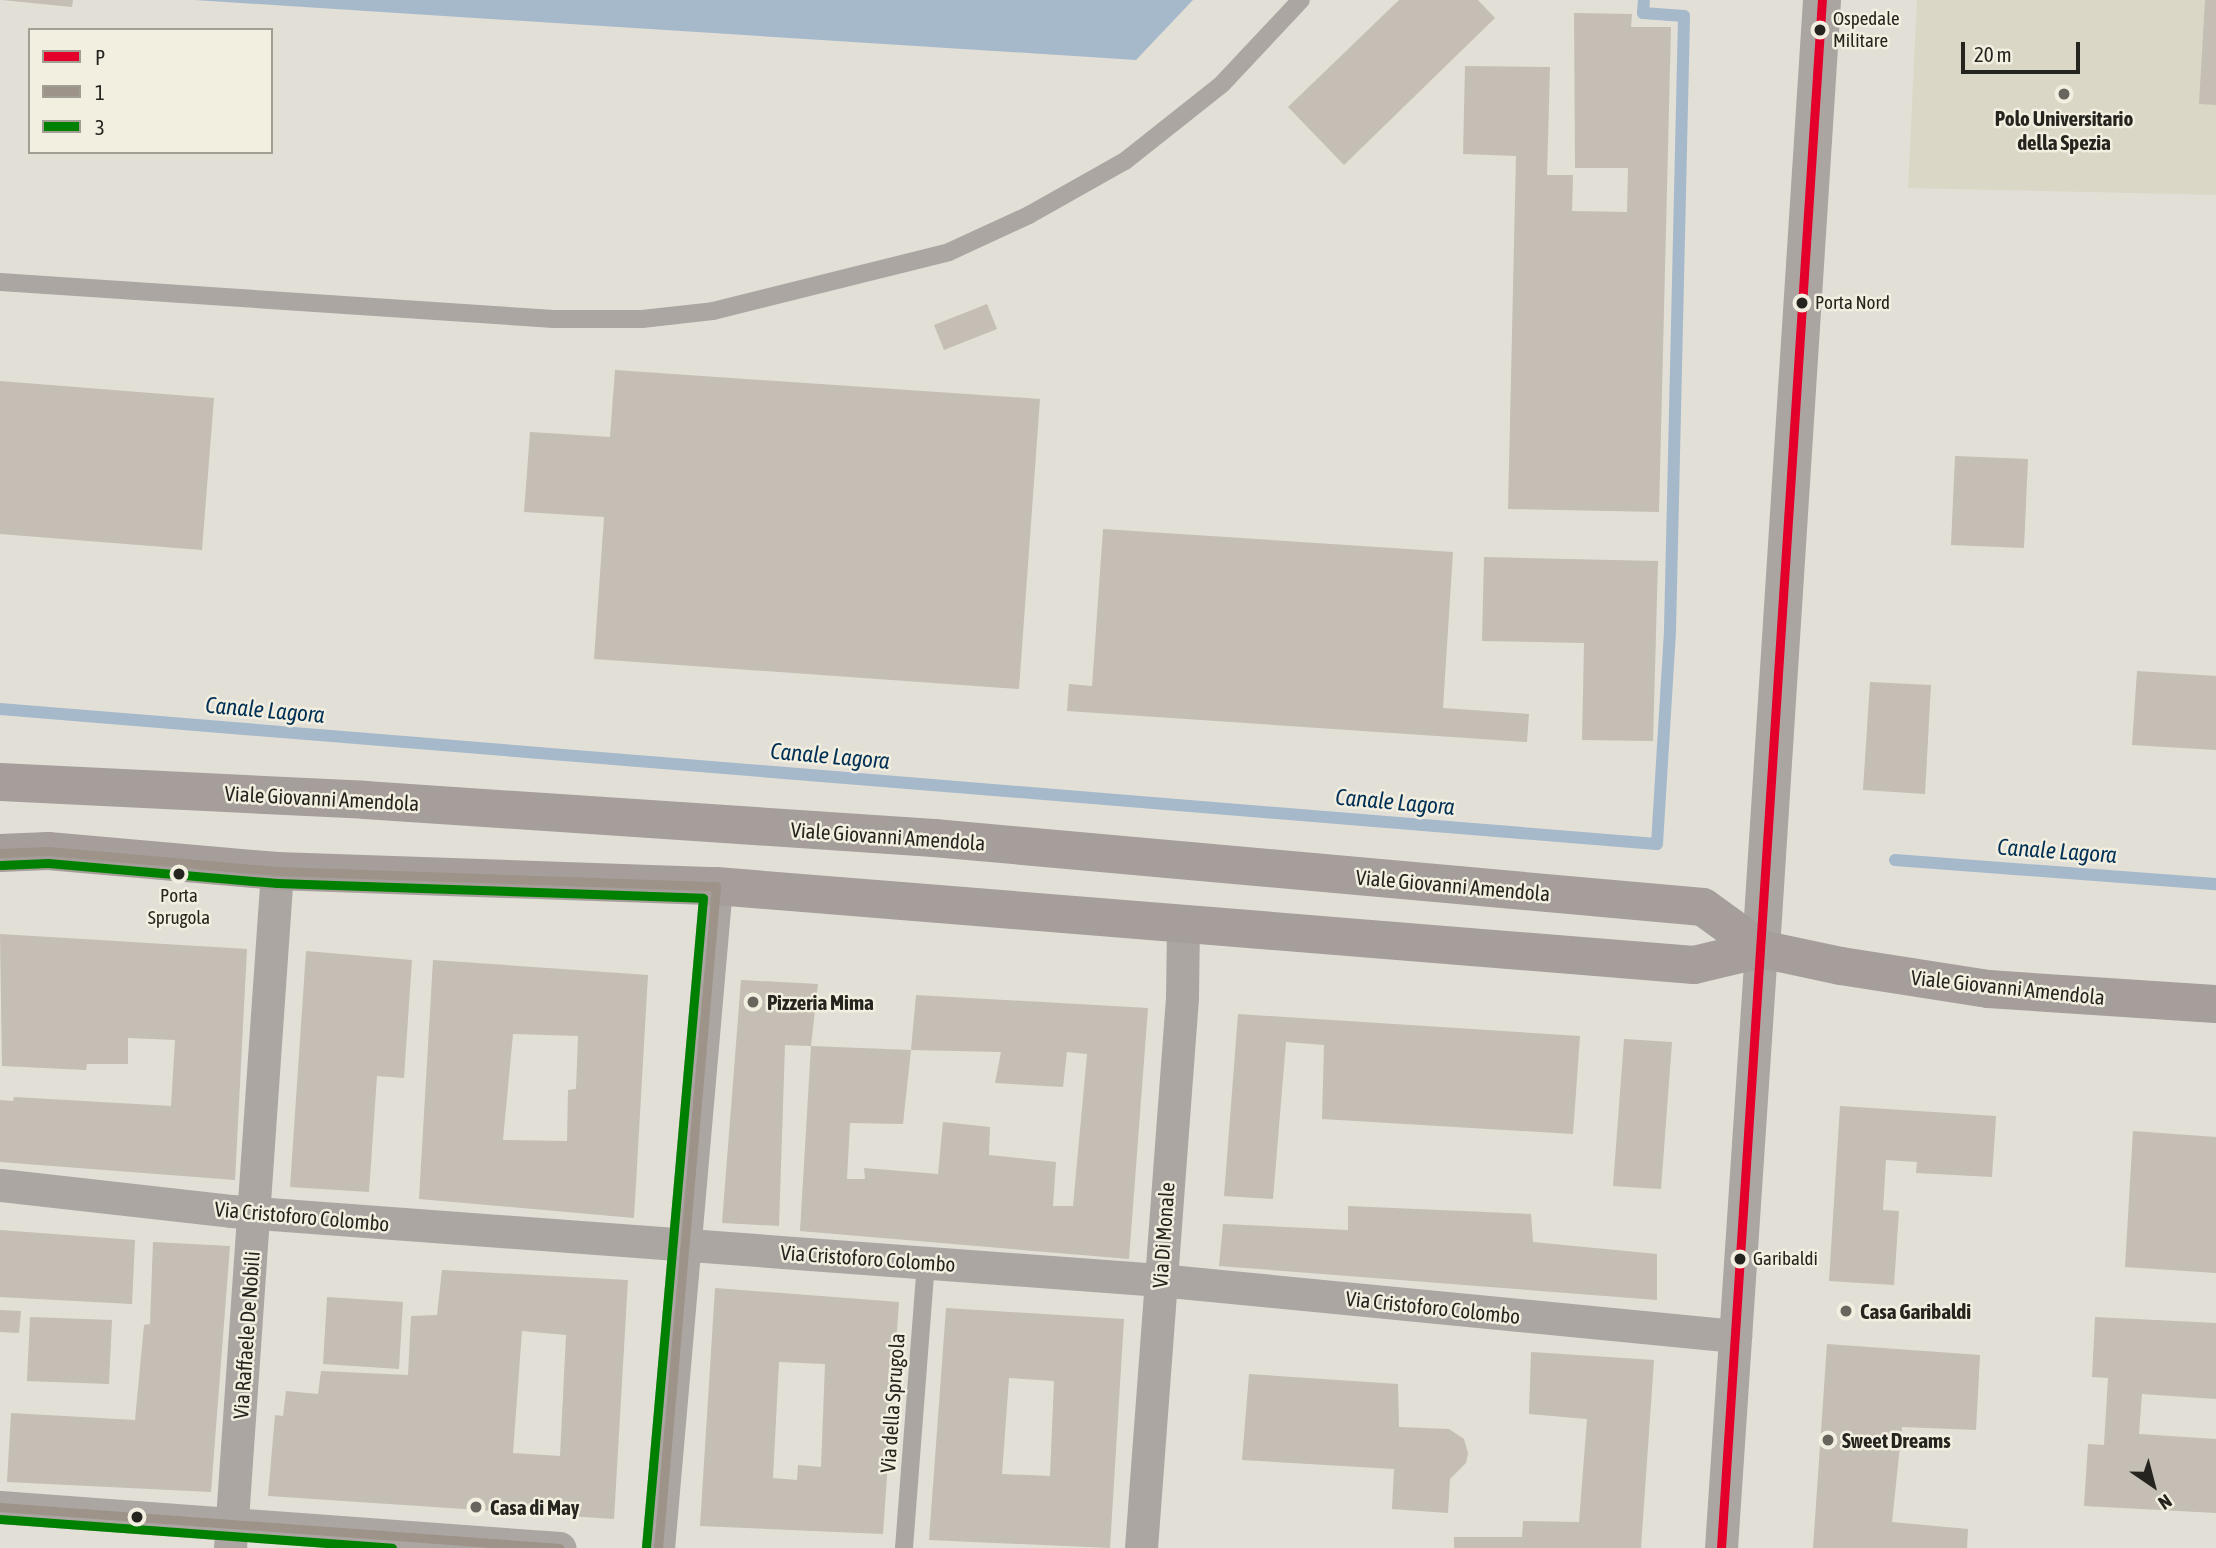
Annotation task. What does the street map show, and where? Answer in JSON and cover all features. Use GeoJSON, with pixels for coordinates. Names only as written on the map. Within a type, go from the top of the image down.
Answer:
{"type":"FeatureCollection","features":[{"type":"Feature","properties":{"kind":"main road"},"geometry":{"type":"LineString","coordinates":[[1761,949],[1822,0]]}},
{"type":"Feature","properties":{"kind":"main road","name":"Viale Giovanni Amendola"},"geometry":{"type":"LineString","coordinates":[[0,782],[365,800],[934,838],[1703,907],[1761,949]]}},
{"type":"Feature","properties":{"kind":"main road","name":"Viale Giovanni Amendola"},"geometry":{"type":"LineString","coordinates":[[0,853],[48,851],[277,871],[716,886],[1695,965],[1761,949],[1988,989],[2216,1004]]}},
{"type":"Feature","properties":{"kind":"street","name":"Via Raffaele De Nobili"},"geometry":{"type":"LineString","coordinates":[[231,1534],[256,1213],[277,871]]}},
{"type":"Feature","properties":{"kind":"street"},"geometry":{"type":"LineString","coordinates":[[658,1548],[716,886]]}},
{"type":"Feature","properties":{"kind":"street","name":"Via Di Monale"},"geometry":{"type":"LineString","coordinates":[[1141,1548],[1182,997],[1183,923]]}},
{"type":"Feature","properties":{"kind":"street"},"geometry":{"type":"LineString","coordinates":[[1721,1548],[1761,949]]}},
{"type":"Feature","properties":{"kind":"street","name":"Via Cristoforo Colombo"},"geometry":{"type":"LineString","coordinates":[[0,1185],[256,1213],[1159,1280],[1735,1336]]}},
{"type":"Feature","properties":{"kind":"street"},"geometry":{"type":"LineString","coordinates":[[0,1507],[231,1534],[560,1548]]}},
{"type":"Feature","properties":{"kind":"lane"},"geometry":{"type":"LineString","coordinates":[[0,282],[554,318],[642,319],[713,311],[949,252],[1030,215],[1125,161],[1222,84],[1301,0]]}},
{"type":"Feature","properties":{"kind":"lane","name":"Via della Sprugola"},"geometry":{"type":"LineString","coordinates":[[904,1548],[926,1262]]}},
{"type":"Feature","properties":{"kind":"shaded area","name":"Polo Universitario della Spezia"},"geometry":{"type":"Polygon","coordinates":[[[1917,0],[2216,0],[2216,195],[1908,188],[1917,0]]]}},
{"type":"Feature","properties":{"kind":"water"},"geometry":{"type":"Polygon","coordinates":[[[194,0],[1193,0],[1136,60],[194,0]]]}},
{"type":"Feature","properties":{"kind":"building"},"geometry":{"type":"Polygon","coordinates":[[[2,0],[73,0],[72,7],[2,0]]]}},
{"type":"Feature","properties":{"kind":"building"},"geometry":{"type":"Polygon","coordinates":[[[1399,0],[1478,0],[1495,18],[1344,165],[1288,107],[1399,0]]]}},
{"type":"Feature","properties":{"kind":"building"},"geometry":{"type":"Polygon","coordinates":[[[2205,0],[2216,0],[2216,105],[2199,104],[2205,0]]]}},
{"type":"Feature","properties":{"kind":"building"},"geometry":{"type":"Polygon","coordinates":[[[1574,13],[1632,14],[1631,27],[1671,27],[1659,512],[1508,509],[1516,156],[1463,154],[1465,66],[1550,67],[1547,175],[1573,175],[1572,211],[1627,212],[1628,168],[1575,168],[1574,13]]]}},
{"type":"Feature","properties":{"kind":"building"},"geometry":{"type":"Polygon","coordinates":[[[987,304],[997,329],[944,350],[934,325],[987,304]]]}},
{"type":"Feature","properties":{"kind":"building"},"geometry":{"type":"Polygon","coordinates":[[[615,370],[1040,399],[1019,689],[594,659],[604,517],[524,512],[530,432],[610,437],[615,370]]]}},
{"type":"Feature","properties":{"kind":"building"},"geometry":{"type":"Polygon","coordinates":[[[0,381],[214,398],[202,550],[0,534],[0,381]]]}},
{"type":"Feature","properties":{"kind":"building"},"geometry":{"type":"Polygon","coordinates":[[[1955,456],[2028,459],[2024,548],[1951,545],[1955,456]]]}},
{"type":"Feature","properties":{"kind":"building"},"geometry":{"type":"Polygon","coordinates":[[[1103,529],[1453,552],[1443,708],[1529,714],[1527,742],[1067,711],[1069,684],[1092,686],[1103,529]]]}},
{"type":"Feature","properties":{"kind":"building"},"geometry":{"type":"Polygon","coordinates":[[[1484,557],[1658,561],[1653,741],[1582,740],[1584,643],[1482,641],[1484,557]]]}},
{"type":"Feature","properties":{"kind":"building"},"geometry":{"type":"Polygon","coordinates":[[[2137,671],[2216,676],[2216,750],[2132,745],[2137,671]]]}},
{"type":"Feature","properties":{"kind":"building"},"geometry":{"type":"Polygon","coordinates":[[[1870,682],[1931,685],[1925,794],[1863,790],[1870,682]]]}},
{"type":"Feature","properties":{"kind":"building"},"geometry":{"type":"Polygon","coordinates":[[[0,934],[247,949],[235,1180],[0,1162],[0,1100],[13,1101],[14,1097],[171,1106],[175,1040],[128,1038],[128,1064],[87,1064],[86,1070],[2,1066],[0,934]]]}},
{"type":"Feature","properties":{"kind":"building"},"geometry":{"type":"Polygon","coordinates":[[[306,951],[412,960],[404,1078],[377,1076],[369,1192],[290,1187],[306,951]]]}},
{"type":"Feature","properties":{"kind":"building"},"geometry":{"type":"Polygon","coordinates":[[[433,960],[648,975],[634,1218],[419,1199],[433,960]],[[513,1034],[503,1140],[567,1141],[568,1090],[576,1089],[578,1036],[513,1034]]]}},
{"type":"Feature","properties":{"kind":"building"},"geometry":{"type":"Polygon","coordinates":[[[741,980],[818,984],[811,1046],[785,1045],[779,1226],[722,1223],[741,980]]]}},
{"type":"Feature","properties":{"kind":"building"},"geometry":{"type":"Polygon","coordinates":[[[916,995],[1148,1008],[1129,1259],[800,1231],[811,1046],[911,1050],[916,995]],[[911,1050],[903,1124],[850,1123],[847,1179],[865,1179],[864,1168],[938,1174],[943,1122],[990,1127],[989,1155],[1056,1162],[1053,1206],[1073,1206],[1087,1054],[1067,1052],[1063,1087],[995,1083],[1001,1052],[911,1050]]]}},
{"type":"Feature","properties":{"kind":"building"},"geometry":{"type":"Polygon","coordinates":[[[1238,1014],[1580,1036],[1573,1134],[1322,1119],[1324,1045],[1286,1042],[1273,1199],[1224,1196],[1238,1014]]]}},
{"type":"Feature","properties":{"kind":"building"},"geometry":{"type":"Polygon","coordinates":[[[1624,1039],[1672,1042],[1661,1189],[1613,1186],[1624,1039]]]}},
{"type":"Feature","properties":{"kind":"building"},"geometry":{"type":"Polygon","coordinates":[[[1840,1106],[1996,1116],[1992,1177],[1916,1173],[1917,1162],[1886,1160],[1883,1210],[1899,1211],[1894,1285],[1829,1281],[1840,1106]]]}},
{"type":"Feature","properties":{"kind":"building"},"geometry":{"type":"Polygon","coordinates":[[[2133,1131],[2216,1137],[2216,1273],[2125,1267],[2133,1131]]]}},
{"type":"Feature","properties":{"kind":"building"},"geometry":{"type":"Polygon","coordinates":[[[1348,1206],[1531,1214],[1533,1242],[1657,1254],[1657,1300],[1219,1266],[1223,1224],[1348,1230],[1348,1206]]]}},
{"type":"Feature","properties":{"kind":"building"},"geometry":{"type":"Polygon","coordinates":[[[0,1230],[135,1240],[132,1304],[0,1297],[0,1230]]]}},
{"type":"Feature","properties":{"kind":"building"},"geometry":{"type":"Polygon","coordinates":[[[153,1242],[230,1246],[211,1492],[7,1482],[11,1413],[135,1420],[144,1325],[150,1324],[153,1242]]]}},
{"type":"Feature","properties":{"kind":"building"},"geometry":{"type":"Polygon","coordinates":[[[442,1270],[628,1280],[614,1519],[268,1496],[275,1415],[283,1416],[286,1391],[318,1394],[321,1371],[408,1375],[411,1316],[437,1315],[442,1270]],[[522,1331],[513,1453],[560,1456],[566,1335],[522,1331]]]}},
{"type":"Feature","properties":{"kind":"building"},"geometry":{"type":"Polygon","coordinates":[[[715,1288],[899,1302],[883,1534],[700,1526],[715,1288]],[[779,1362],[773,1478],[797,1480],[798,1465],[821,1467],[825,1364],[779,1362]]]}},
{"type":"Feature","properties":{"kind":"building"},"geometry":{"type":"Polygon","coordinates":[[[327,1297],[403,1302],[399,1369],[323,1364],[327,1297]]]}},
{"type":"Feature","properties":{"kind":"building"},"geometry":{"type":"Polygon","coordinates":[[[946,1308],[1124,1319],[1110,1548],[929,1540],[946,1308]],[[1009,1378],[1002,1474],[1050,1476],[1054,1381],[1009,1378]]]}},
{"type":"Feature","properties":{"kind":"building"},"geometry":{"type":"Polygon","coordinates":[[[0,1310],[21,1311],[19,1333],[0,1332],[0,1310]]]}},
{"type":"Feature","properties":{"kind":"building"},"geometry":{"type":"Polygon","coordinates":[[[30,1317],[112,1320],[109,1384],[27,1381],[30,1317]]]}},
{"type":"Feature","properties":{"kind":"building"},"geometry":{"type":"Polygon","coordinates":[[[2095,1317],[2216,1323],[2216,1399],[2142,1394],[2139,1434],[2216,1439],[2216,1513],[2084,1506],[2088,1444],[2104,1445],[2108,1378],[2092,1377],[2095,1317]]]}},
{"type":"Feature","properties":{"kind":"building"},"geometry":{"type":"Polygon","coordinates":[[[1827,1344],[1980,1355],[1976,1430],[1902,1427],[1892,1522],[1968,1529],[1967,1548],[1813,1548],[1827,1344]]]}},
{"type":"Feature","properties":{"kind":"building"},"geometry":{"type":"Polygon","coordinates":[[[1531,1352],[1654,1360],[1641,1548],[1454,1548],[1454,1537],[1522,1537],[1523,1521],[1579,1522],[1587,1419],[1529,1414],[1531,1352]]]}},
{"type":"Feature","properties":{"kind":"building"},"geometry":{"type":"Polygon","coordinates":[[[1249,1374],[1398,1384],[1399,1427],[1449,1429],[1464,1439],[1468,1453],[1466,1463],[1450,1479],[1448,1513],[1392,1509],[1394,1469],[1242,1460],[1249,1374]]]}},
{"type":"Feature","properties":{"kind":"waterway","name":"Canale Lagora"},"geometry":{"type":"LineString","coordinates":[[0,709],[1657,844],[1670,630],[1684,16],[1643,13],[1644,0]]}},
{"type":"Feature","properties":{"kind":"waterway","name":"Canale Lagora"},"geometry":{"type":"LineString","coordinates":[[1895,860],[2216,884]]}},
{"type":"Feature","properties":{"kind":"transit line","name":"P"},"geometry":{"type":"LineString","coordinates":[[1721,1548],[1822,0]]}},
{"type":"Feature","properties":{"kind":"transit line","name":"1"},"geometry":{"type":"LineString","coordinates":[[0,853],[48,851],[277,871],[716,886],[658,1548]]}},
{"type":"Feature","properties":{"kind":"transit line","name":"3"},"geometry":{"type":"LineString","coordinates":[[1,865],[48,863],[277,883],[703,898],[646,1547]]}},
{"type":"Feature","properties":{"kind":"transit line","name":"1"},"geometry":{"type":"LineString","coordinates":[[0,1507],[560,1548]]}},
{"type":"Feature","properties":{"kind":"transit line","name":"3"},"geometry":{"type":"LineString","coordinates":[[0,1519],[392,1548]]}},
{"type":"Feature","properties":{"kind":"place","name":"Ospedale Militare"},"geometry":{"type":"Point","coordinates":[1820,30]}},
{"type":"Feature","properties":{"kind":"place","name":"Polo Universitario della Spezia"},"geometry":{"type":"Point","coordinates":[2064,94]}},
{"type":"Feature","properties":{"kind":"place","name":"Porta Nord"},"geometry":{"type":"Point","coordinates":[1802,303]}},
{"type":"Feature","properties":{"kind":"place","name":"Porta Sprugola"},"geometry":{"type":"Point","coordinates":[179,874]}},
{"type":"Feature","properties":{"kind":"place","name":"Pizzeria Mima"},"geometry":{"type":"Point","coordinates":[753,1002]}},
{"type":"Feature","properties":{"kind":"place","name":"Garibaldi"},"geometry":{"type":"Point","coordinates":[1740,1259]}},
{"type":"Feature","properties":{"kind":"place","name":"Casa Garibaldi"},"geometry":{"type":"Point","coordinates":[1846,1311]}},
{"type":"Feature","properties":{"kind":"place","name":"Sweet Dreams"},"geometry":{"type":"Point","coordinates":[1828,1440]}},
{"type":"Feature","properties":{"kind":"place","name":"Casa di May"},"geometry":{"type":"Point","coordinates":[476,1507]}}]}
